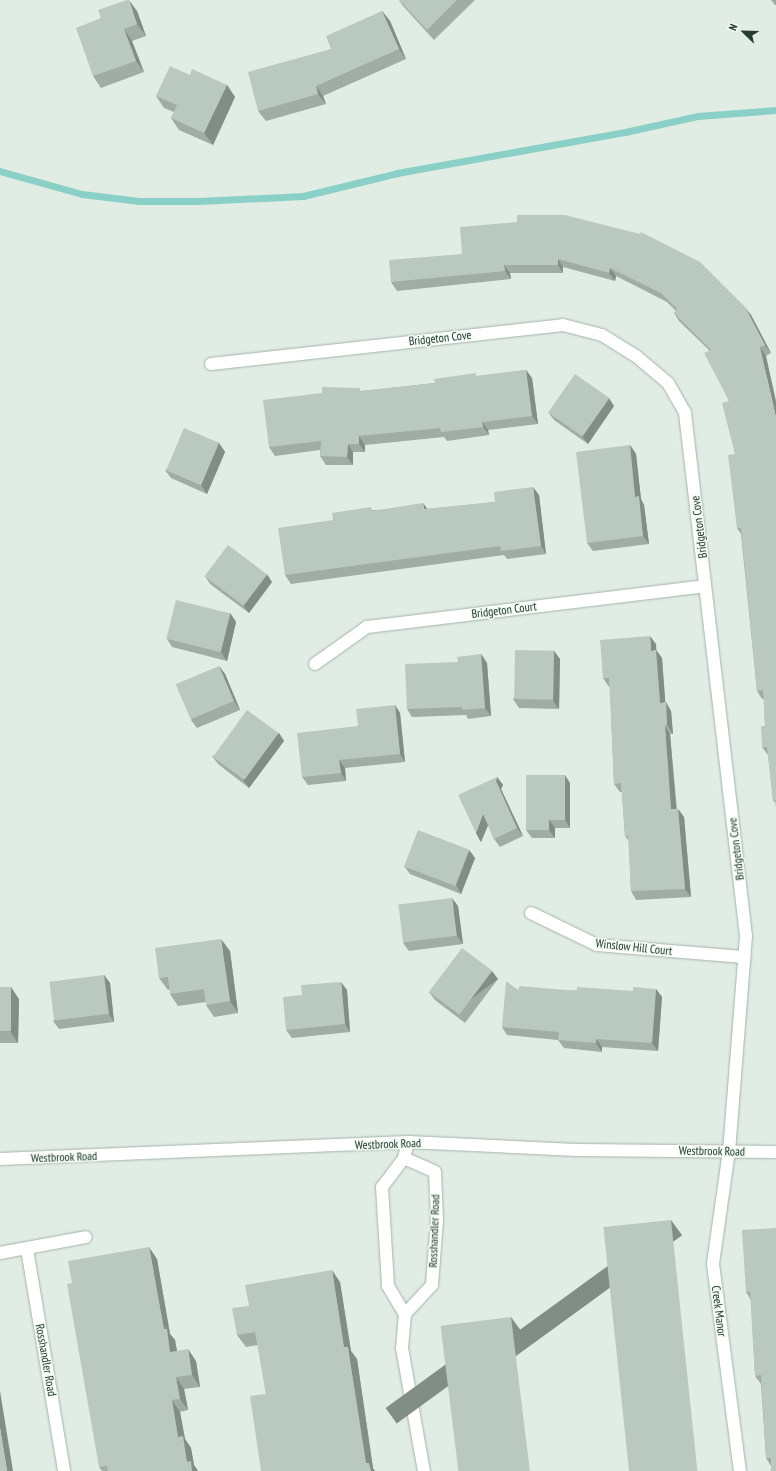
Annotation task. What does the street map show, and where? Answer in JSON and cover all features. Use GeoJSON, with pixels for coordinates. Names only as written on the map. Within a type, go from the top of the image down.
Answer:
{"type":"FeatureCollection","features":[{"type":"Feature","properties":{"kind":"street","name":"Bridgeton Cove"},"geometry":{"type":"LineString","coordinates":[[211,364],[563,325],[602,335],[636,356],[668,383],[685,414],[746,936],[729,1151]]}},
{"type":"Feature","properties":{"kind":"street","name":"Bridgeton Court"},"geometry":{"type":"LineString","coordinates":[[315,664],[367,627],[705,586]]}},
{"type":"Feature","properties":{"kind":"street","name":"Winslow Hill Court"},"geometry":{"type":"LineString","coordinates":[[531,913],[597,945],[744,958]]}},
{"type":"Feature","properties":{"kind":"street","name":"Westbrook Road"},"geometry":{"type":"LineString","coordinates":[[0,1159],[408,1142],[576,1150],[776,1152]]}},
{"type":"Feature","properties":{"kind":"street"},"geometry":{"type":"LineString","coordinates":[[408,1142],[404,1158],[382,1187],[388,1286],[405,1314],[402,1348],[424,1471]]}},
{"type":"Feature","properties":{"kind":"street","name":"Creek Manor"},"geometry":{"type":"LineString","coordinates":[[729,1151],[713,1264],[740,1471]]}},
{"type":"Feature","properties":{"kind":"street","name":"Rosshandler Road"},"geometry":{"type":"LineString","coordinates":[[404,1158],[435,1172],[437,1220],[432,1285],[405,1314]]}},
{"type":"Feature","properties":{"kind":"street"},"geometry":{"type":"LineString","coordinates":[[0,1253],[86,1237]]}},
{"type":"Feature","properties":{"kind":"street","name":"Rosshandler Road"},"geometry":{"type":"LineString","coordinates":[[27,1249],[64,1471]]}},
{"type":"Feature","properties":{"kind":"building"},"geometry":{"type":"Polygon","coordinates":[[[129,0],[137,24],[124,29],[136,61],[93,76],[76,28],[101,18],[98,10],[129,0]]]}},
{"type":"Feature","properties":{"kind":"building"},"geometry":{"type":"Polygon","coordinates":[[[399,0],[457,0],[427,30],[399,0]]]}},
{"type":"Feature","properties":{"kind":"building"},"geometry":{"type":"Polygon","coordinates":[[[382,11],[399,49],[316,86],[318,94],[258,111],[248,72],[331,49],[326,36],[382,11]]]}},
{"type":"Feature","properties":{"kind":"building"},"geometry":{"type":"Polygon","coordinates":[[[170,66],[190,75],[192,69],[227,85],[204,133],[171,118],[177,105],[156,96],[170,66]]]}},
{"type":"Feature","properties":{"kind":"building"},"geometry":{"type":"Polygon","coordinates":[[[517,215],[565,215],[640,234],[641,232],[700,262],[745,307],[765,345],[760,347],[776,418],[776,809],[775,800],[773,800],[767,747],[762,747],[761,726],[765,726],[763,690],[757,691],[741,528],[737,528],[728,455],[735,454],[722,403],[729,401],[704,353],[711,350],[674,313],[677,309],[661,293],[610,268],[609,273],[558,259],[558,265],[504,265],[505,271],[391,282],[389,260],[462,254],[460,227],[517,222],[517,215]]]}},
{"type":"Feature","properties":{"kind":"building"},"geometry":{"type":"Polygon","coordinates":[[[526,370],[532,416],[482,422],[483,427],[441,432],[440,428],[359,436],[359,444],[348,444],[347,457],[320,456],[321,441],[269,447],[263,400],[322,393],[322,387],[360,388],[360,391],[435,383],[434,379],[476,373],[476,376],[526,370]]]}},
{"type":"Feature","properties":{"kind":"building"},"geometry":{"type":"Polygon","coordinates":[[[575,374],[609,398],[582,437],[548,413],[575,374]]]}},
{"type":"Feature","properties":{"kind":"building"},"geometry":{"type":"Polygon","coordinates":[[[184,428],[219,443],[201,485],[166,470],[184,428]]]}},
{"type":"Feature","properties":{"kind":"building"},"geometry":{"type":"Polygon","coordinates":[[[630,445],[635,497],[639,496],[643,536],[587,543],[576,452],[630,445]]]}},
{"type":"Feature","properties":{"kind":"building"},"geometry":{"type":"Polygon","coordinates":[[[533,487],[541,546],[501,551],[500,546],[285,575],[278,528],[333,520],[332,513],[371,507],[372,511],[423,503],[424,509],[495,502],[494,492],[533,487]]]}},
{"type":"Feature","properties":{"kind":"building"},"geometry":{"type":"Polygon","coordinates":[[[228,545],[267,574],[244,606],[205,576],[228,545]]]}},
{"type":"Feature","properties":{"kind":"building"},"geometry":{"type":"Polygon","coordinates":[[[176,600],[230,614],[221,652],[166,639],[176,600]]]}},
{"type":"Feature","properties":{"kind":"building"},"geometry":{"type":"Polygon","coordinates":[[[650,636],[651,651],[656,650],[660,703],[666,702],[667,725],[665,726],[671,809],[678,809],[685,889],[631,891],[628,836],[625,836],[621,783],[614,784],[609,678],[603,678],[600,640],[650,636]]]}},
{"type":"Feature","properties":{"kind":"building"},"geometry":{"type":"Polygon","coordinates":[[[515,650],[554,651],[553,700],[514,699],[515,650]]]}},
{"type":"Feature","properties":{"kind":"building"},"geometry":{"type":"Polygon","coordinates":[[[481,654],[485,708],[463,710],[462,707],[407,709],[405,664],[458,662],[457,657],[481,654]]]}},
{"type":"Feature","properties":{"kind":"building"},"geometry":{"type":"Polygon","coordinates":[[[219,666],[234,701],[191,719],[176,684],[219,666]]]}},
{"type":"Feature","properties":{"kind":"building"},"geometry":{"type":"Polygon","coordinates":[[[395,705],[400,754],[339,760],[341,773],[302,777],[297,733],[358,726],[356,709],[395,705]]]}},
{"type":"Feature","properties":{"kind":"building"},"geometry":{"type":"Polygon","coordinates":[[[247,710],[279,733],[244,780],[213,757],[247,710]]]}},
{"type":"Feature","properties":{"kind":"building"},"geometry":{"type":"Polygon","coordinates":[[[526,775],[565,775],[565,820],[549,820],[549,830],[526,830],[526,775]]]}},
{"type":"Feature","properties":{"kind":"building"},"geometry":{"type":"Polygon","coordinates":[[[497,777],[496,781],[517,828],[494,839],[483,814],[476,833],[458,795],[497,777]]]}},
{"type":"Feature","properties":{"kind":"building"},"geometry":{"type":"Polygon","coordinates":[[[418,830],[469,850],[455,886],[404,866],[418,830]]]}},
{"type":"Feature","properties":{"kind":"building"},"geometry":{"type":"Polygon","coordinates":[[[452,898],[457,936],[403,942],[398,905],[452,898]]]}},
{"type":"Feature","properties":{"kind":"building"},"geometry":{"type":"Polygon","coordinates":[[[221,939],[230,1001],[206,1005],[204,989],[170,994],[168,977],[159,978],[155,948],[221,939]]]}},
{"type":"Feature","properties":{"kind":"building"},"geometry":{"type":"Polygon","coordinates":[[[462,948],[492,971],[459,1015],[429,992],[462,948]]]}},
{"type":"Feature","properties":{"kind":"building"},"geometry":{"type":"Polygon","coordinates":[[[104,975],[109,1014],[54,1020],[49,982],[104,975]]]}},
{"type":"Feature","properties":{"kind":"building"},"geometry":{"type":"Polygon","coordinates":[[[506,981],[518,990],[520,986],[577,991],[577,987],[633,991],[633,987],[656,989],[652,1043],[596,1039],[596,1043],[558,1040],[559,1032],[502,1027],[506,981]]]}},
{"type":"Feature","properties":{"kind":"building"},"geometry":{"type":"Polygon","coordinates":[[[341,982],[345,1024],[286,1030],[283,997],[302,995],[301,985],[341,982]]]}},
{"type":"Feature","properties":{"kind":"building"},"geometry":{"type":"Polygon","coordinates":[[[0,987],[11,987],[11,1031],[0,1031],[0,987]]]}},
{"type":"Feature","properties":{"kind":"building"},"geometry":{"type":"Polygon","coordinates":[[[671,1220],[697,1471],[629,1471],[603,1227],[671,1220]]]}},
{"type":"Feature","properties":{"kind":"building"},"geometry":{"type":"Polygon","coordinates":[[[776,1228],[776,1471],[771,1471],[771,1458],[766,1458],[761,1375],[755,1376],[750,1292],[746,1292],[742,1230],[776,1228]]]}},
{"type":"Feature","properties":{"kind":"building"},"geometry":{"type":"Polygon","coordinates":[[[149,1247],[164,1329],[167,1329],[170,1352],[188,1349],[192,1375],[176,1377],[180,1399],[172,1400],[178,1437],[183,1436],[187,1462],[191,1461],[192,1471],[108,1471],[107,1466],[99,1467],[67,1284],[72,1283],[68,1261],[149,1247]]]}},
{"type":"Feature","properties":{"kind":"building"},"geometry":{"type":"Polygon","coordinates":[[[332,1270],[344,1347],[348,1347],[366,1463],[369,1463],[371,1471],[261,1471],[250,1396],[266,1394],[255,1332],[237,1335],[232,1308],[249,1306],[245,1285],[332,1270]]]}},
{"type":"Feature","properties":{"kind":"building"},"geometry":{"type":"Polygon","coordinates":[[[511,1317],[530,1471],[458,1471],[441,1326],[511,1317]]]}},
{"type":"Feature","properties":{"kind":"building"},"geometry":{"type":"Polygon","coordinates":[[[0,1428],[7,1471],[0,1471],[0,1428]]]}},
{"type":"Feature","properties":{"kind":"waterway"},"geometry":{"type":"LineString","coordinates":[[0,171],[82,194],[139,201],[198,201],[303,196],[397,173],[625,132],[698,116],[776,110]]}}]}
